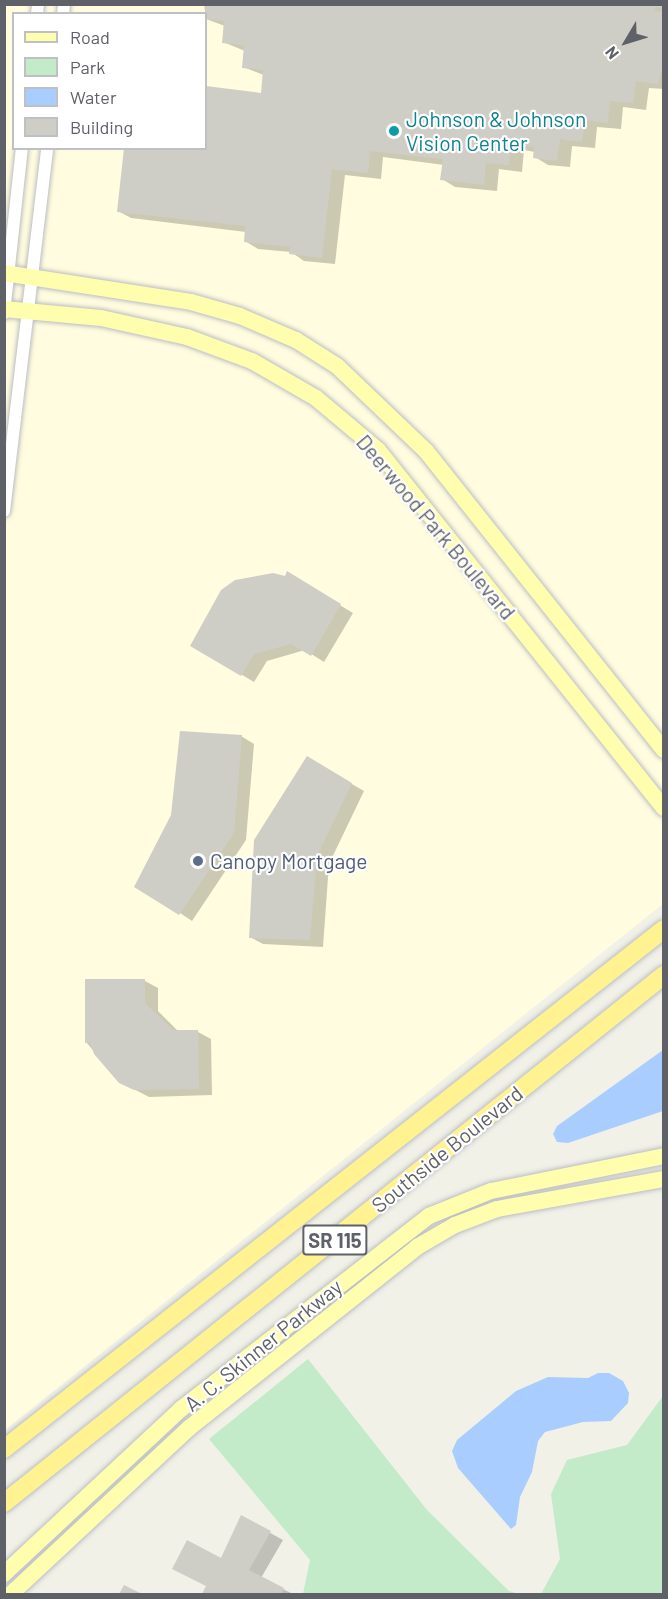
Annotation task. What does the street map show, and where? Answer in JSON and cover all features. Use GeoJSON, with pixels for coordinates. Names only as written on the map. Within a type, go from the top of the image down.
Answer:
{"type":"FeatureCollection","features":[{"type":"Feature","properties":{"kind":"highway","name":"Southside Boulevard"},"geometry":{"type":"LineString","coordinates":[[4,1449],[663,929]]}},
{"type":"Feature","properties":{"kind":"highway","name":"Southside Boulevard"},"geometry":{"type":"LineString","coordinates":[[4,1503],[663,975]]}},
{"type":"Feature","properties":{"kind":"main road","name":"Deerwood Park Boulevard"},"geometry":{"type":"LineString","coordinates":[[6,273],[190,302],[220,310],[296,340],[337,366],[370,394],[432,458],[663,750]]}},
{"type":"Feature","properties":{"kind":"main road","name":"Deerwood Park Boulevard"},"geometry":{"type":"LineString","coordinates":[[5,310],[148,326],[224,349],[277,374],[348,423],[398,475],[663,808]]}},
{"type":"Feature","properties":{"kind":"main road","name":"A. C. Skinner Parkway"},"geometry":{"type":"LineString","coordinates":[[4,1574],[181,1409],[429,1216],[491,1191],[663,1156]]}},
{"type":"Feature","properties":{"kind":"main road","name":"A. C. Skinner Parkway"},"geometry":{"type":"LineString","coordinates":[[11,1594],[189,1428],[417,1247],[455,1225],[497,1209],[663,1179]]}},
{"type":"Feature","properties":{"kind":"street"},"geometry":{"type":"LineString","coordinates":[[5,310],[6,273],[22,150]]}},
{"type":"Feature","properties":{"kind":"street"},"geometry":{"type":"LineString","coordinates":[[4,511],[47,150]]}},
{"type":"Feature","properties":{"kind":"shaded area"},"geometry":{"type":"Polygon","coordinates":[[[5,5],[663,5],[663,904],[5,1430],[5,5]]]}},
{"type":"Feature","properties":{"kind":"green space"},"geometry":{"type":"Polygon","coordinates":[[[308,1359],[427,1510],[509,1591],[519,1594],[303,1594],[310,1560],[209,1439],[308,1359]]]}},
{"type":"Feature","properties":{"kind":"green space"},"geometry":{"type":"Polygon","coordinates":[[[663,1396],[663,1594],[541,1594],[560,1559],[551,1494],[567,1460],[627,1445],[663,1396]]]}},
{"type":"Feature","properties":{"kind":"water"},"geometry":{"type":"Polygon","coordinates":[[[663,1050],[663,1111],[568,1143],[557,1142],[553,1134],[557,1126],[663,1050]]]}},
{"type":"Feature","properties":{"kind":"water"},"geometry":{"type":"Polygon","coordinates":[[[598,1373],[609,1373],[623,1381],[629,1393],[628,1403],[611,1421],[583,1422],[545,1432],[538,1441],[532,1472],[520,1497],[516,1525],[511,1529],[458,1468],[452,1451],[457,1440],[516,1391],[548,1377],[588,1378],[598,1373]]]}},
{"type":"Feature","properties":{"kind":"building","name":"Johnson & Johnson Vision Center"},"geometry":{"type":"Polygon","coordinates":[[[204,4],[664,4],[664,8],[655,7],[655,11],[664,12],[664,61],[658,84],[636,81],[633,103],[610,101],[608,123],[585,120],[582,142],[560,139],[557,161],[533,158],[534,147],[511,144],[509,165],[486,163],[484,185],[440,180],[443,159],[370,151],[368,173],[332,169],[322,258],[289,254],[290,247],[244,242],[245,226],[117,212],[124,150],[207,150],[207,86],[261,93],[263,70],[242,68],[244,45],[222,43],[224,21],[207,19],[207,12],[205,12],[204,4]]]}},
{"type":"Feature","properties":{"kind":"building"},"geometry":{"type":"Polygon","coordinates":[[[287,571],[341,604],[311,656],[291,644],[254,654],[241,676],[190,646],[221,590],[235,580],[273,573],[285,576],[287,571]]]}},
{"type":"Feature","properties":{"kind":"building"},"geometry":{"type":"Polygon","coordinates":[[[180,731],[242,735],[234,833],[179,915],[134,887],[171,815],[180,731]]]}},
{"type":"Feature","properties":{"kind":"building"},"geometry":{"type":"Polygon","coordinates":[[[307,756],[352,783],[317,856],[310,940],[249,938],[254,840],[307,756]]]}},
{"type":"Feature","properties":{"kind":"building"},"geometry":{"type":"Polygon","coordinates":[[[85,979],[145,979],[145,1003],[173,1030],[198,1030],[199,1089],[134,1090],[119,1083],[94,1054],[90,1042],[85,1043],[85,979]]]}},
{"type":"Feature","properties":{"kind":"building"},"geometry":{"type":"Polygon","coordinates":[[[241,1515],[271,1531],[249,1570],[284,1588],[281,1594],[202,1594],[206,1586],[172,1569],[187,1540],[221,1558],[241,1515]]]}},
{"type":"Feature","properties":{"kind":"building"},"geometry":{"type":"Polygon","coordinates":[[[124,1585],[142,1594],[119,1594],[124,1585]]]}},
{"type":"Feature","properties":{"kind":"place","name":"Johnson & Johnson Vision Center"},"geometry":{"type":"Point","coordinates":[394,131]}},
{"type":"Feature","properties":{"kind":"place","name":"Canopy Mortgage"},"geometry":{"type":"Point","coordinates":[198,861]}}]}
